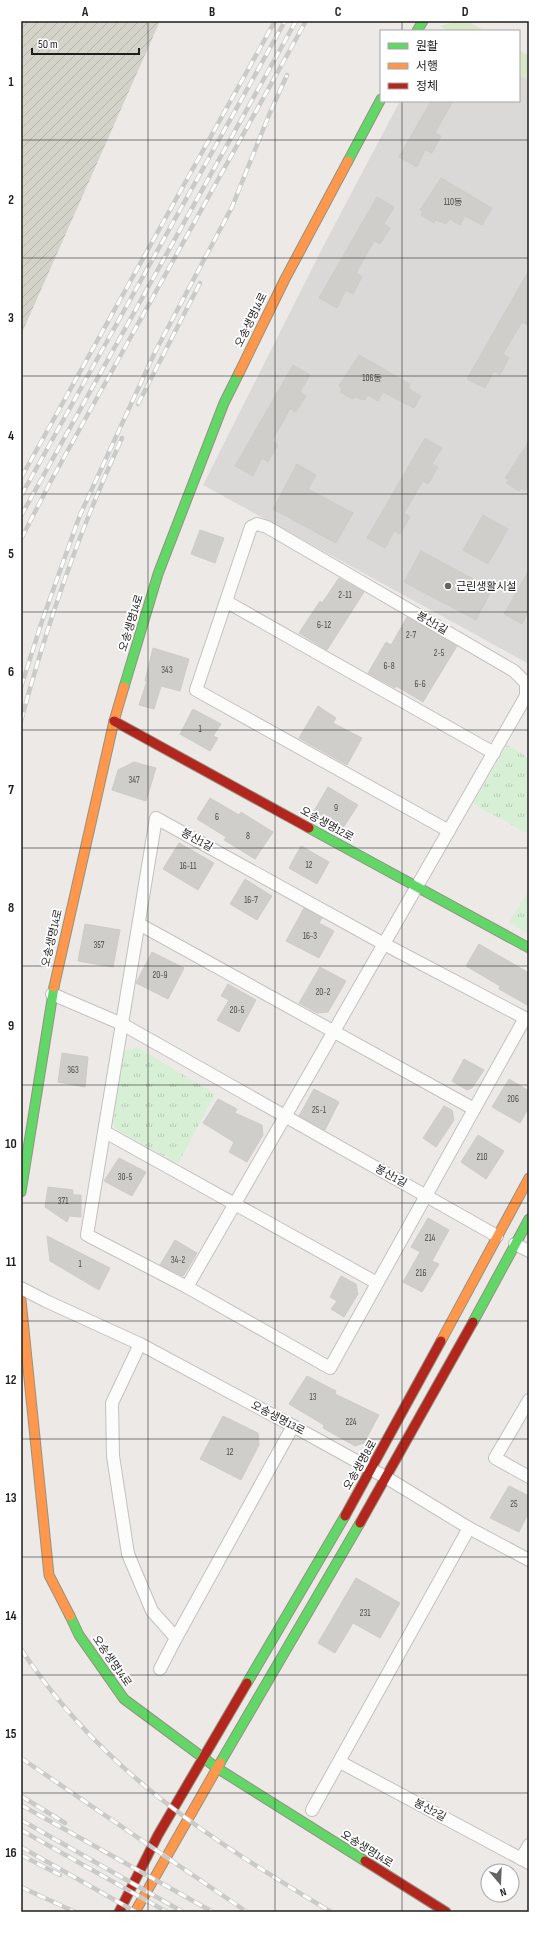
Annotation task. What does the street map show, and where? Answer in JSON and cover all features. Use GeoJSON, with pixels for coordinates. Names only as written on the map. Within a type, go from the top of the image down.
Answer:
{"type":"FeatureCollection","features":[{"type":"Feature","properties":{"kind":"street"},"geometry":{"type":"LineString","coordinates":[[418,30],[423,21]]}},
{"type":"Feature","properties":{"kind":"street","name":"오송생명14로"},"geometry":{"type":"LineString","coordinates":[[21,1192],[52,994],[114,721],[158,574],[224,402],[285,280],[380,101]]}},
{"type":"Feature","properties":{"kind":"street","name":"봉산1길"},"geometry":{"type":"LineString","coordinates":[[187,1287],[526,696],[526,683],[514,671],[267,527],[258,524],[251,527],[227,602]]}},
{"type":"Feature","properties":{"kind":"street"},"geometry":{"type":"LineString","coordinates":[[449,831],[196,690],[227,602],[494,753]]}},
{"type":"Feature","properties":{"kind":"street","name":"오송생명12로"},"geometry":{"type":"LineString","coordinates":[[114,721],[529,948]]}},
{"type":"Feature","properties":{"kind":"street","name":"봉산1길"},"geometry":{"type":"LineString","coordinates":[[139,924],[156,818],[384,944],[524,1018],[474,1109]]}},
{"type":"Feature","properties":{"kind":"street"},"geometry":{"type":"LineString","coordinates":[[139,924],[474,1109],[330,1368],[187,1287],[87,1235],[122,1024],[139,924]]}},
{"type":"Feature","properties":{"kind":"street","name":"봉산1길"},"geometry":{"type":"LineString","coordinates":[[52,994],[122,1024],[497,1236]]}},
{"type":"Feature","properties":{"kind":"street"},"geometry":{"type":"LineString","coordinates":[[105,1132],[234,1205],[377,1283]]}},
{"type":"Feature","properties":{"kind":"street","name":"오송생명8로"},"geometry":{"type":"LineString","coordinates":[[119,1912],[158,1835],[372,1469],[529,1178]]}},
{"type":"Feature","properties":{"kind":"street"},"geometry":{"type":"LineString","coordinates":[[135,1912],[177,1841],[217,1768],[387,1478],[529,1219]]}},
{"type":"Feature","properties":{"kind":"street"},"geometry":{"type":"LineString","coordinates":[[516,1244],[529,1251]]}},
{"type":"Feature","properties":{"kind":"street","name":"오송생명13로"},"geometry":{"type":"LineString","coordinates":[[21,1288],[140,1344],[372,1469],[469,1528],[529,1560]]}},
{"type":"Feature","properties":{"kind":"street","name":"오송생명14로"},"geometry":{"type":"LineString","coordinates":[[21,1300],[49,1575],[79,1635],[124,1699],[202,1758],[430,1908],[446,1912]]}},
{"type":"Feature","properties":{"kind":"street"},"geometry":{"type":"LineString","coordinates":[[140,1344],[112,1403],[113,1456],[128,1554],[152,1611],[176,1638]]}},
{"type":"Feature","properties":{"kind":"street"},"geometry":{"type":"LineString","coordinates":[[529,1400],[495,1458],[529,1477]]}},
{"type":"Feature","properties":{"kind":"street"},"geometry":{"type":"LineString","coordinates":[[160,1669],[293,1426]]}},
{"type":"Feature","properties":{"kind":"street"},"geometry":{"type":"LineString","coordinates":[[312,1810],[469,1528]]}},
{"type":"Feature","properties":{"kind":"street","name":"봉산2길"},"geometry":{"type":"LineString","coordinates":[[340,1762],[525,1861],[529,1846]]}},
{"type":"Feature","properties":{"kind":"shaded area"},"geometry":{"type":"Polygon","coordinates":[[[21,21],[160,21],[21,335],[21,21]]]}},
{"type":"Feature","properties":{"kind":"shaded area"},"geometry":{"type":"Polygon","coordinates":[[[520,76],[529,80],[529,664],[203,485],[325,243],[399,102],[520,102],[520,76]]]}},
{"type":"Feature","properties":{"kind":"green space"},"geometry":{"type":"Polygon","coordinates":[[[457,21],[467,21],[483,30],[446,30],[440,26],[457,21]]]}},
{"type":"Feature","properties":{"kind":"green space"},"geometry":{"type":"Polygon","coordinates":[[[520,51],[529,56],[529,80],[520,76],[520,51]]]}},
{"type":"Feature","properties":{"kind":"green space"},"geometry":{"type":"Polygon","coordinates":[[[507,745],[529,758],[529,834],[473,804],[507,745]]]}},
{"type":"Feature","properties":{"kind":"green space"},"geometry":{"type":"Polygon","coordinates":[[[529,891],[529,934],[509,922],[529,891]]]}},
{"type":"Feature","properties":{"kind":"green space"},"geometry":{"type":"Polygon","coordinates":[[[137,1047],[215,1094],[178,1164],[116,1129],[113,1123],[121,1053],[137,1047]]]}},
{"type":"Feature","properties":{"kind":"building"},"geometry":{"type":"Polygon","coordinates":[[[430,102],[452,102],[435,133],[441,136],[432,153],[425,150],[417,167],[399,157],[430,102]]]}},
{"type":"Feature","properties":{"kind":"building"},"geometry":{"type":"Polygon","coordinates":[[[441,178],[492,208],[482,225],[465,216],[460,225],[450,219],[446,224],[435,220],[434,223],[421,215],[423,212],[420,210],[441,178]]]}},
{"type":"Feature","properties":{"kind":"building"},"geometry":{"type":"Polygon","coordinates":[[[377,197],[394,207],[384,224],[390,228],[380,244],[374,241],[356,273],[362,277],[353,294],[346,290],[337,308],[319,298],[377,197]]]}},
{"type":"Feature","properties":{"kind":"building"},"geometry":{"type":"Polygon","coordinates":[[[529,270],[529,326],[522,322],[503,354],[509,358],[500,375],[494,371],[485,388],[467,379],[529,270]]]}},
{"type":"Feature","properties":{"kind":"building"},"geometry":{"type":"Polygon","coordinates":[[[359,355],[410,384],[408,388],[421,396],[414,408],[383,392],[378,401],[368,395],[365,400],[354,397],[353,399],[340,392],[342,388],[339,386],[359,355]]]}},
{"type":"Feature","properties":{"kind":"building"},"geometry":{"type":"Polygon","coordinates":[[[293,365],[310,375],[300,392],[306,396],[296,412],[290,409],[272,441],[278,445],[268,462],[262,458],[253,476],[235,466],[293,365]]]}},
{"type":"Feature","properties":{"kind":"building"},"geometry":{"type":"Polygon","coordinates":[[[425,438],[442,448],[432,464],[438,467],[428,484],[423,481],[404,513],[410,517],[400,534],[394,531],[385,548],[367,538],[425,438]]]}},
{"type":"Feature","properties":{"kind":"building"},"geometry":{"type":"Polygon","coordinates":[[[529,441],[529,484],[525,491],[521,488],[519,491],[506,483],[509,480],[505,478],[529,441]]]}},
{"type":"Feature","properties":{"kind":"building"},"geometry":{"type":"Polygon","coordinates":[[[297,464],[316,475],[308,489],[353,513],[336,543],[273,509],[297,464]]]}},
{"type":"Feature","properties":{"kind":"building"},"geometry":{"type":"Polygon","coordinates":[[[483,515],[508,529],[488,564],[463,550],[483,515]]]}},
{"type":"Feature","properties":{"kind":"building"},"geometry":{"type":"Polygon","coordinates":[[[200,530],[224,538],[215,563],[191,554],[200,530]]]}},
{"type":"Feature","properties":{"kind":"building","name":"근린생활시설"},"geometry":{"type":"Polygon","coordinates":[[[421,551],[492,589],[476,620],[404,582],[421,551]]]}},
{"type":"Feature","properties":{"kind":"building"},"geometry":{"type":"Polygon","coordinates":[[[529,570],[529,610],[522,624],[504,614],[529,570]]]}},
{"type":"Feature","properties":{"kind":"building"},"geometry":{"type":"Polygon","coordinates":[[[339,578],[364,592],[327,650],[299,633],[320,601],[322,603],[339,578]]]}},
{"type":"Feature","properties":{"kind":"building"},"geometry":{"type":"Polygon","coordinates":[[[407,617],[457,646],[423,702],[396,686],[395,688],[368,673],[386,642],[391,645],[407,617]]]}},
{"type":"Feature","properties":{"kind":"building"},"geometry":{"type":"Polygon","coordinates":[[[153,648],[189,659],[180,691],[161,686],[154,709],[139,705],[147,681],[145,681],[153,648]]]}},
{"type":"Feature","properties":{"kind":"building"},"geometry":{"type":"Polygon","coordinates":[[[318,706],[336,718],[333,723],[362,738],[347,765],[299,738],[318,706]]]}},
{"type":"Feature","properties":{"kind":"building"},"geometry":{"type":"Polygon","coordinates":[[[193,709],[221,724],[213,736],[218,738],[210,751],[180,734],[193,709]]]}},
{"type":"Feature","properties":{"kind":"building"},"geometry":{"type":"Polygon","coordinates":[[[134,762],[156,768],[146,801],[112,790],[118,770],[134,762]]]}},
{"type":"Feature","properties":{"kind":"building"},"geometry":{"type":"Polygon","coordinates":[[[328,787],[358,805],[343,828],[314,811],[328,787]]]}},
{"type":"Feature","properties":{"kind":"building"},"geometry":{"type":"Polygon","coordinates":[[[210,798],[239,815],[241,812],[273,832],[255,859],[224,840],[226,837],[197,819],[210,798]]]}},
{"type":"Feature","properties":{"kind":"building"},"geometry":{"type":"Polygon","coordinates":[[[179,843],[214,863],[198,890],[163,869],[179,843]]]}},
{"type":"Feature","properties":{"kind":"building"},"geometry":{"type":"Polygon","coordinates":[[[301,846],[329,862],[317,884],[289,868],[301,846]]]}},
{"type":"Feature","properties":{"kind":"building"},"geometry":{"type":"Polygon","coordinates":[[[245,879],[272,896],[257,920],[230,904],[245,879]]]}},
{"type":"Feature","properties":{"kind":"building"},"geometry":{"type":"Polygon","coordinates":[[[304,908],[322,918],[319,923],[334,931],[319,958],[286,941],[304,908]]]}},
{"type":"Feature","properties":{"kind":"building"},"geometry":{"type":"Polygon","coordinates":[[[85,924],[120,930],[113,967],[78,961],[85,924]]]}},
{"type":"Feature","properties":{"kind":"building"},"geometry":{"type":"Polygon","coordinates":[[[479,944],[529,973],[529,1006],[499,989],[500,986],[466,966],[479,944]]]}},
{"type":"Feature","properties":{"kind":"building"},"geometry":{"type":"Polygon","coordinates":[[[152,952],[184,968],[168,999],[136,983],[152,952]]]}},
{"type":"Feature","properties":{"kind":"building"},"geometry":{"type":"Polygon","coordinates":[[[320,967],[346,981],[328,1012],[317,1013],[299,1003],[320,967]]]}},
{"type":"Feature","properties":{"kind":"building"},"geometry":{"type":"Polygon","coordinates":[[[228,984],[256,1000],[239,1032],[217,1020],[229,1000],[221,996],[228,984]]]}},
{"type":"Feature","properties":{"kind":"building"},"geometry":{"type":"Polygon","coordinates":[[[62,1053],[88,1057],[85,1087],[58,1082],[62,1053]]]}},
{"type":"Feature","properties":{"kind":"building"},"geometry":{"type":"Polygon","coordinates":[[[464,1059],[484,1070],[472,1088],[467,1090],[452,1081],[464,1059]]]}},
{"type":"Feature","properties":{"kind":"building"},"geometry":{"type":"Polygon","coordinates":[[[509,1079],[529,1091],[529,1107],[520,1123],[492,1107],[509,1079]]]}},
{"type":"Feature","properties":{"kind":"building"},"geometry":{"type":"Polygon","coordinates":[[[314,1089],[339,1102],[325,1130],[299,1116],[314,1089]]]}},
{"type":"Feature","properties":{"kind":"building"},"geometry":{"type":"Polygon","coordinates":[[[218,1099],[237,1109],[235,1113],[262,1125],[263,1135],[247,1162],[229,1152],[234,1142],[203,1123],[218,1099]]]}},
{"type":"Feature","properties":{"kind":"building"},"geometry":{"type":"Polygon","coordinates":[[[444,1106],[452,1110],[454,1120],[436,1147],[423,1138],[444,1106]]]}},
{"type":"Feature","properties":{"kind":"building"},"geometry":{"type":"Polygon","coordinates":[[[478,1135],[504,1151],[486,1179],[461,1162],[478,1135]]]}},
{"type":"Feature","properties":{"kind":"building"},"geometry":{"type":"Polygon","coordinates":[[[119,1158],[146,1172],[132,1196],[104,1181],[119,1158]]]}},
{"type":"Feature","properties":{"kind":"building"},"geometry":{"type":"Polygon","coordinates":[[[48,1187],[73,1190],[73,1195],[81,1195],[81,1217],[69,1216],[67,1222],[45,1207],[48,1187]]]}},
{"type":"Feature","properties":{"kind":"building"},"geometry":{"type":"Polygon","coordinates":[[[428,1218],[449,1230],[432,1261],[439,1264],[422,1292],[403,1282],[420,1252],[411,1247],[428,1218]]]}},
{"type":"Feature","properties":{"kind":"building"},"geometry":{"type":"Polygon","coordinates":[[[47,1236],[110,1268],[99,1290],[50,1261],[47,1236]]]}},
{"type":"Feature","properties":{"kind":"building"},"geometry":{"type":"Polygon","coordinates":[[[175,1240],[197,1253],[182,1276],[160,1265],[175,1240]]]}},
{"type":"Feature","properties":{"kind":"building"},"geometry":{"type":"Polygon","coordinates":[[[341,1276],[356,1284],[358,1294],[344,1317],[331,1309],[337,1301],[330,1297],[341,1276]]]}},
{"type":"Feature","properties":{"kind":"building"},"geometry":{"type":"Polygon","coordinates":[[[307,1376],[336,1391],[335,1394],[379,1415],[364,1443],[355,1446],[323,1428],[324,1425],[289,1404],[307,1376]]]}},
{"type":"Feature","properties":{"kind":"building"},"geometry":{"type":"Polygon","coordinates":[[[223,1416],[258,1433],[259,1445],[241,1480],[200,1459],[223,1416]]]}},
{"type":"Feature","properties":{"kind":"building"},"geometry":{"type":"Polygon","coordinates":[[[509,1486],[529,1496],[529,1512],[519,1532],[490,1518],[509,1486]]]}},
{"type":"Feature","properties":{"kind":"building"},"geometry":{"type":"Polygon","coordinates":[[[356,1578],[400,1603],[380,1638],[353,1623],[335,1653],[318,1643],[356,1578]]]}},
{"type":"Feature","properties":{"kind":"railway"},"geometry":{"type":"LineString","coordinates":[[21,478],[275,21]]}},
{"type":"Feature","properties":{"kind":"railway"},"geometry":{"type":"LineString","coordinates":[[21,496],[285,21]]}},
{"type":"Feature","properties":{"kind":"railway"},"geometry":{"type":"LineString","coordinates":[[21,516],[296,21]]}},
{"type":"Feature","properties":{"kind":"railway"},"geometry":{"type":"LineString","coordinates":[[21,539],[52,479],[306,21]]}},
{"type":"Feature","properties":{"kind":"railway"},"geometry":{"type":"LineString","coordinates":[[21,687],[42,621],[80,515],[155,352],[232,207],[269,115],[287,75]]}},
{"type":"Feature","properties":{"kind":"railway"},"geometry":{"type":"LineString","coordinates":[[138,404],[200,283]]}},
{"type":"Feature","properties":{"kind":"railway"},"geometry":{"type":"LineString","coordinates":[[21,721],[53,613],[78,542],[122,438]]}},
{"type":"Feature","properties":{"kind":"railway"},"geometry":{"type":"LineString","coordinates":[[21,1649],[52,1692],[86,1731],[122,1766],[160,1798],[200,1828],[242,1857],[331,1912]]}},
{"type":"Feature","properties":{"kind":"railway"},"geometry":{"type":"LineString","coordinates":[[21,1758],[247,1912]]}},
{"type":"Feature","properties":{"kind":"railway"},"geometry":{"type":"LineString","coordinates":[[21,1796],[65,1823]]}},
{"type":"Feature","properties":{"kind":"railway"},"geometry":{"type":"LineString","coordinates":[[21,1805],[213,1912]]}},
{"type":"Feature","properties":{"kind":"railway"},"geometry":{"type":"LineString","coordinates":[[21,1820],[183,1912]]}},
{"type":"Feature","properties":{"kind":"railway"},"geometry":{"type":"LineString","coordinates":[[21,1830],[167,1912]]}},
{"type":"Feature","properties":{"kind":"railway"},"geometry":{"type":"LineString","coordinates":[[21,1847],[136,1912]]}},
{"type":"Feature","properties":{"kind":"railway"},"geometry":{"type":"LineString","coordinates":[[21,1855],[60,1875]]}},
{"type":"Feature","properties":{"kind":"railway"},"geometry":{"type":"LineString","coordinates":[[21,1887],[75,1912]]}},
{"type":"Feature","properties":{"kind":"traffic: fast"},"geometry":{"type":"LineString","coordinates":[[418,30],[423,21]]}},
{"type":"Feature","properties":{"kind":"traffic: fast"},"geometry":{"type":"LineString","coordinates":[[348,161],[380,101]]}},
{"type":"Feature","properties":{"kind":"traffic: fast"},"geometry":{"type":"LineString","coordinates":[[124,687],[158,574],[224,403],[239,373]]}},
{"type":"Feature","properties":{"kind":"traffic: fast"},"geometry":{"type":"LineString","coordinates":[[309,828],[529,948]]}},
{"type":"Feature","properties":{"kind":"traffic: fast"},"geometry":{"type":"LineString","coordinates":[[21,1192],[54,987]]}},
{"type":"Feature","properties":{"kind":"traffic: fast"},"geometry":{"type":"LineString","coordinates":[[473,1322],[529,1219]]}},
{"type":"Feature","properties":{"kind":"traffic: fast"},"geometry":{"type":"LineString","coordinates":[[247,1683],[345,1516]]}},
{"type":"Feature","properties":{"kind":"traffic: fast"},"geometry":{"type":"LineString","coordinates":[[220,1763],[360,1523]]}},
{"type":"Feature","properties":{"kind":"traffic: fast"},"geometry":{"type":"LineString","coordinates":[[70,1616],[79,1635],[124,1699],[217,1768],[365,1861]]}},
{"type":"Feature","properties":{"kind":"traffic: slow"},"geometry":{"type":"LineString","coordinates":[[239,373],[285,279],[348,161]]}},
{"type":"Feature","properties":{"kind":"traffic: slow"},"geometry":{"type":"LineString","coordinates":[[54,987],[114,721],[124,687]]}},
{"type":"Feature","properties":{"kind":"traffic: slow"},"geometry":{"type":"LineString","coordinates":[[441,1341],[529,1178]]}},
{"type":"Feature","properties":{"kind":"traffic: slow"},"geometry":{"type":"LineString","coordinates":[[21,1300],[49,1575],[70,1616]]}},
{"type":"Feature","properties":{"kind":"traffic: slow"},"geometry":{"type":"LineString","coordinates":[[135,1912],[220,1763]]}},
{"type":"Feature","properties":{"kind":"traffic: jam"},"geometry":{"type":"LineString","coordinates":[[114,721],[309,828]]}},
{"type":"Feature","properties":{"kind":"traffic: jam"},"geometry":{"type":"LineString","coordinates":[[360,1523],[473,1322]]}},
{"type":"Feature","properties":{"kind":"traffic: jam"},"geometry":{"type":"LineString","coordinates":[[345,1516],[441,1341]]}},
{"type":"Feature","properties":{"kind":"traffic: jam"},"geometry":{"type":"LineString","coordinates":[[119,1912],[158,1835],[247,1683]]}},
{"type":"Feature","properties":{"kind":"traffic: jam"},"geometry":{"type":"LineString","coordinates":[[365,1861],[446,1912]]}},
{"type":"Feature","properties":{"kind":"place","name":"근린생활시설"},"geometry":{"type":"Point","coordinates":[448,586]}}]}
